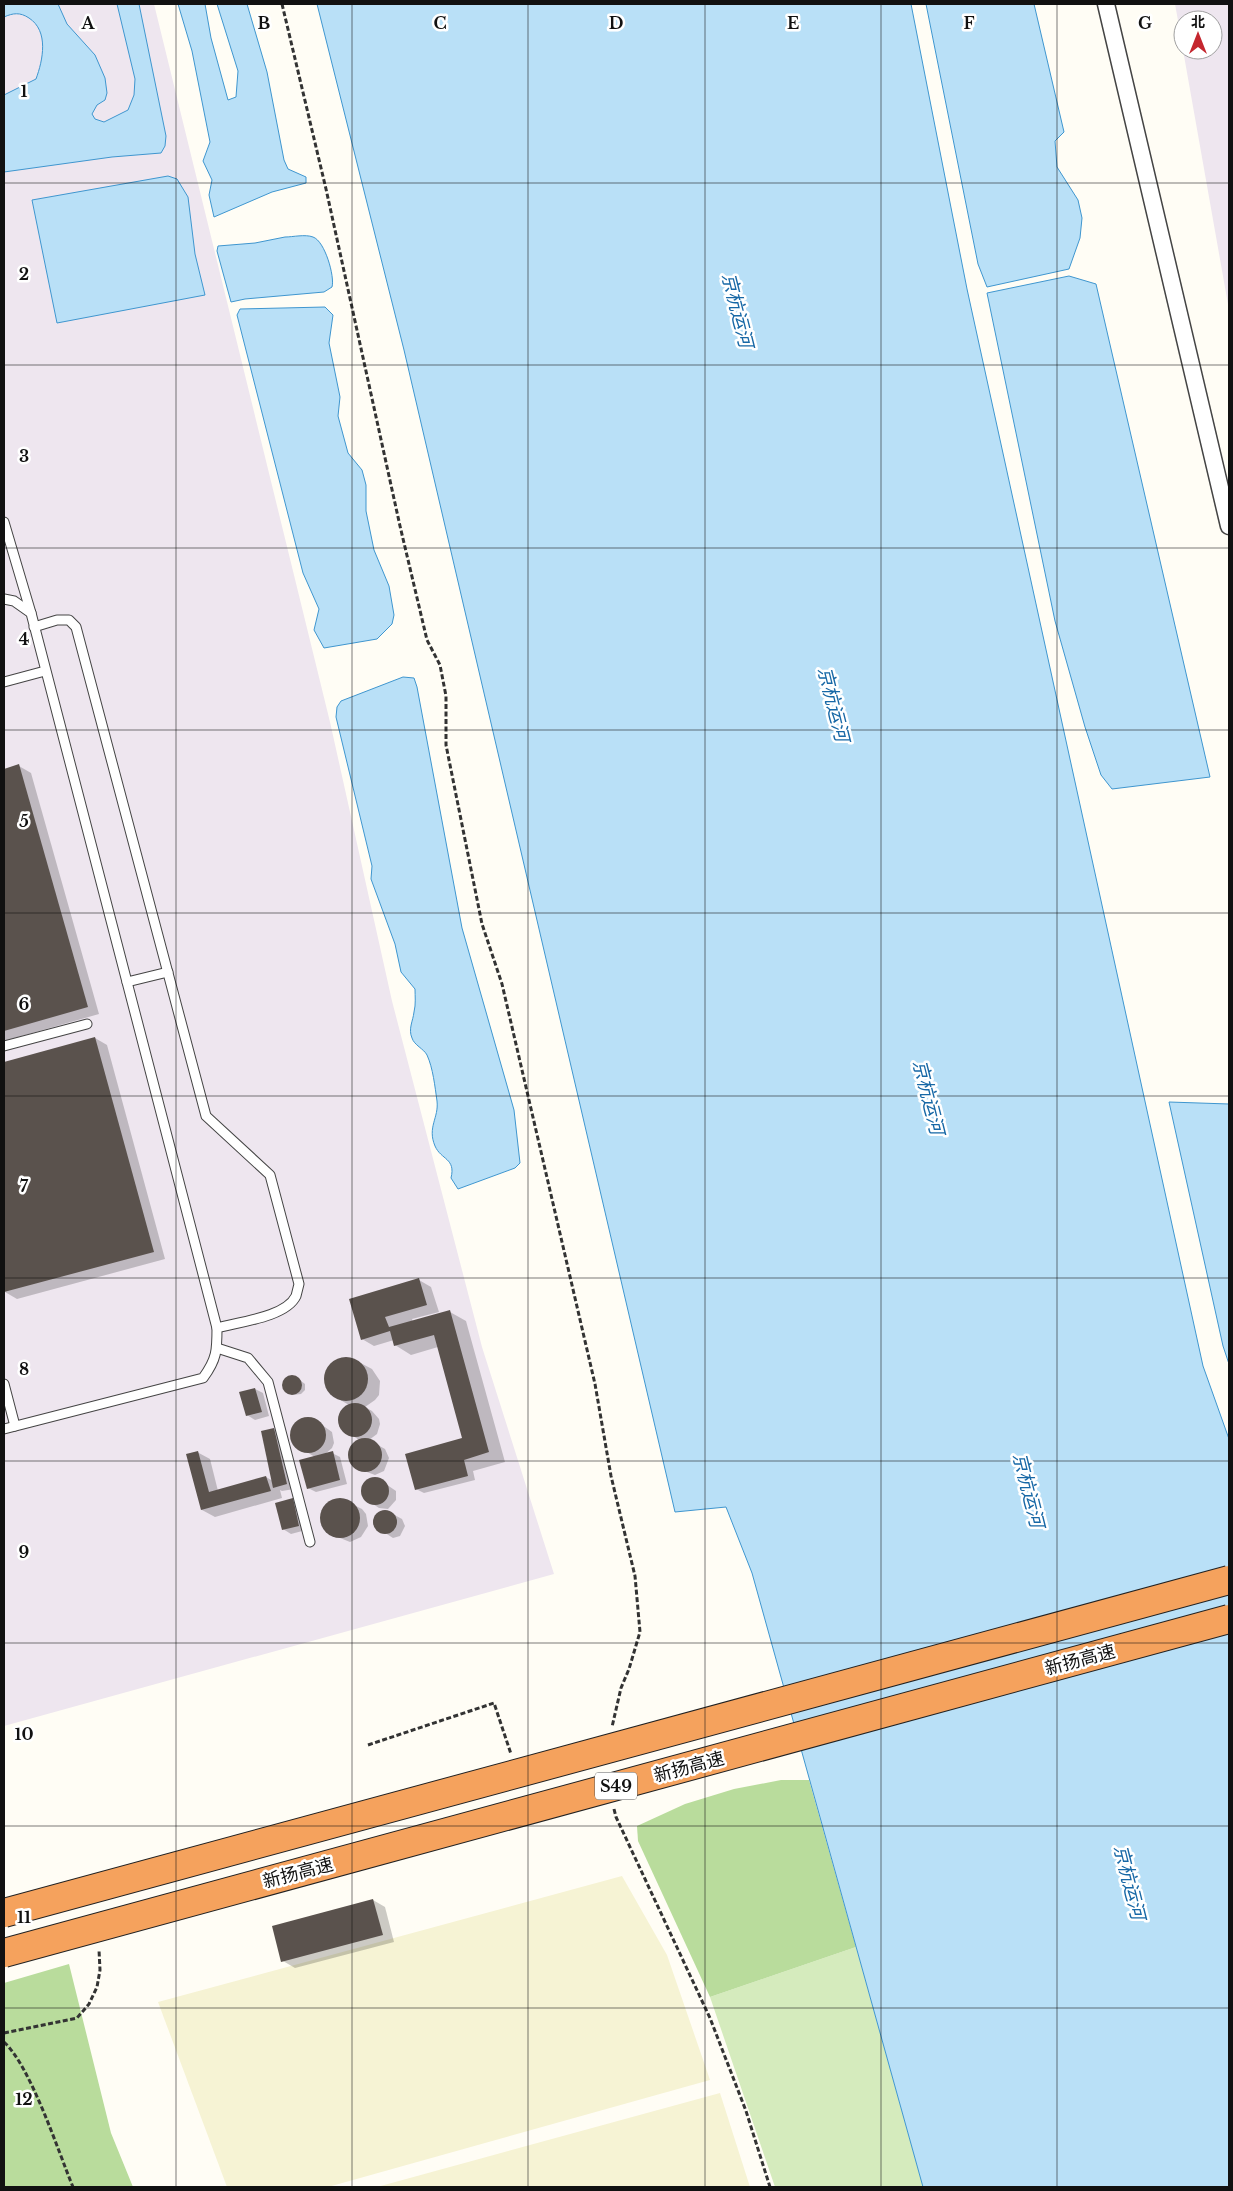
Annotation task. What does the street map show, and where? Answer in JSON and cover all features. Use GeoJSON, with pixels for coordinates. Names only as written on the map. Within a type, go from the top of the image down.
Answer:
{"type":"FeatureCollection","features":[{"type":"Feature","properties":{"kind":"highway","name":"S49"},"geometry":{"type":"LineString","coordinates":[[4,1912],[1229,1580]]}},
{"type":"Feature","properties":{"kind":"highway","name":"新扬高速"},"geometry":{"type":"LineString","coordinates":[[4,1953],[1229,1619]]}},
{"type":"Feature","properties":{"kind":"street"},"geometry":{"type":"LineString","coordinates":[[1106,4],[1229,526]]}},
{"type":"Feature","properties":{"kind":"lane"},"geometry":{"type":"LineString","coordinates":[[4,522],[31,613],[217,1328],[217,1348],[214,1362],[203,1378],[4,1429]]}},
{"type":"Feature","properties":{"kind":"lane"},"geometry":{"type":"LineString","coordinates":[[4,599],[14,600],[31,613]]}},
{"type":"Feature","properties":{"kind":"lane"},"geometry":{"type":"LineString","coordinates":[[34,627],[57,620],[68,620],[76,626],[206,1116],[270,1175],[299,1284],[296,1296],[287,1307],[272,1315],[217,1328]]}},
{"type":"Feature","properties":{"kind":"lane"},"geometry":{"type":"LineString","coordinates":[[4,682],[45,670]]}},
{"type":"Feature","properties":{"kind":"lane"},"geometry":{"type":"LineString","coordinates":[[127,982],[168,972]]}},
{"type":"Feature","properties":{"kind":"lane"},"geometry":{"type":"LineString","coordinates":[[4,1046],[87,1024]]}},
{"type":"Feature","properties":{"kind":"lane"},"geometry":{"type":"LineString","coordinates":[[217,1348],[248,1358],[268,1382],[310,1542]]}},
{"type":"Feature","properties":{"kind":"lane"},"geometry":{"type":"LineString","coordinates":[[4,1384],[15,1426]]}},
{"type":"Feature","properties":{"kind":"path"},"geometry":{"type":"LineString","coordinates":[[282,4],[326,189],[427,640],[440,665],[446,696],[446,745],[482,924],[502,984],[509,1013],[595,1384],[611,1476],[635,1576],[640,1632],[629,1670],[620,1688],[610,1734]]}},
{"type":"Feature","properties":{"kind":"path"},"geometry":{"type":"LineString","coordinates":[[368,1745],[494,1704],[512,1758]]}},
{"type":"Feature","properties":{"kind":"path"},"geometry":{"type":"LineString","coordinates":[[612,1800],[616,1817],[710,2018],[746,2112],[770,2187]]}},
{"type":"Feature","properties":{"kind":"path"},"geometry":{"type":"LineString","coordinates":[[4,2033],[77,2018],[89,2004],[97,1987],[100,1970],[98,1940]]}},
{"type":"Feature","properties":{"kind":"path"},"geometry":{"type":"LineString","coordinates":[[4,2042],[12,2050],[24,2072],[73,2187]]}},
{"type":"Feature","properties":{"kind":"shaded area"},"geometry":{"type":"Polygon","coordinates":[[[4,4],[154,4],[330,722],[392,1001],[482,1347],[554,1574],[4,1726],[4,4]]]}},
{"type":"Feature","properties":{"kind":"shaded area"},"geometry":{"type":"Polygon","coordinates":[[[1175,4],[1229,4],[1229,310],[1185,60],[1223,60],[1223,10],[1176,10],[1175,4]]]}},
{"type":"Feature","properties":{"kind":"shaded area"},"geometry":{"type":"Polygon","coordinates":[[[622,1876],[667,1955],[710,2080],[328,2187],[227,2187],[158,2002],[622,1876]]]}},
{"type":"Feature","properties":{"kind":"shaded area"},"geometry":{"type":"Polygon","coordinates":[[[720,2093],[750,2187],[377,2187],[720,2093]]]}},
{"type":"Feature","properties":{"kind":"green space"},"geometry":{"type":"Polygon","coordinates":[[[781,1780],[809,1780],[856,1947],[710,1997],[638,1841],[637,1826],[685,1804],[734,1789],[781,1780]]]}},
{"type":"Feature","properties":{"kind":"green space"},"geometry":{"type":"Polygon","coordinates":[[[856,1947],[920,2176],[936,2187],[775,2187],[710,1997],[856,1947]]]}},
{"type":"Feature","properties":{"kind":"green space"},"geometry":{"type":"Polygon","coordinates":[[[69,1964],[111,2133],[133,2187],[4,2187],[4,1983],[69,1964]]]}},
{"type":"Feature","properties":{"kind":"water"},"geometry":{"type":"Polygon","coordinates":[[[4,4],[58,4],[67,24],[95,55],[105,78],[107,93],[105,100],[97,105],[92,114],[95,119],[104,122],[128,110],[134,95],[135,79],[117,4],[139,4],[166,136],[165,146],[161,153],[112,157],[4,172],[4,95],[36,79],[41,63],[43,46],[40,30],[35,24],[26,16],[20,14],[4,17],[4,4]]]}},
{"type":"Feature","properties":{"kind":"water"},"geometry":{"type":"Polygon","coordinates":[[[178,4],[205,4],[211,38],[228,100],[236,97],[238,71],[217,4],[247,4],[267,72],[284,160],[288,169],[306,177],[306,183],[272,192],[214,217],[209,195],[212,180],[203,161],[210,142],[192,51],[178,4]]]}},
{"type":"Feature","properties":{"kind":"water","name":"京杭运河"},"geometry":{"type":"Polygon","coordinates":[[[317,4],[911,4],[967,289],[1203,1366],[1229,1439],[1229,2187],[923,2187],[752,1573],[726,1507],[675,1512],[404,350],[317,4]]]}},
{"type":"Feature","properties":{"kind":"water"},"geometry":{"type":"Polygon","coordinates":[[[926,4],[1034,4],[1064,132],[1055,141],[1057,167],[1078,200],[1082,218],[1080,238],[1069,269],[987,287],[978,264],[926,4]]]}},
{"type":"Feature","properties":{"kind":"water"},"geometry":{"type":"Polygon","coordinates":[[[168,176],[177,179],[188,197],[195,254],[205,295],[57,323],[32,200],[168,176]]]}},
{"type":"Feature","properties":{"kind":"water"},"geometry":{"type":"Polygon","coordinates":[[[306,236],[317,240],[328,260],[333,282],[332,287],[324,292],[231,302],[217,251],[218,246],[255,243],[285,237],[306,236]]]}},
{"type":"Feature","properties":{"kind":"water"},"geometry":{"type":"Polygon","coordinates":[[[1069,276],[1096,284],[1210,777],[1112,789],[1101,775],[1085,727],[1055,621],[987,293],[1069,276]]]}},
{"type":"Feature","properties":{"kind":"water"},"geometry":{"type":"Polygon","coordinates":[[[325,307],[333,315],[329,343],[340,397],[338,416],[348,453],[362,470],[366,485],[366,511],[374,550],[389,586],[394,615],[392,624],[377,639],[324,648],[314,630],[319,609],[303,573],[237,315],[240,309],[325,307]]]}},
{"type":"Feature","properties":{"kind":"water"},"geometry":{"type":"Polygon","coordinates":[[[403,677],[414,678],[417,687],[462,928],[514,1110],[520,1163],[515,1168],[458,1189],[451,1178],[450,1163],[438,1151],[433,1139],[432,1133],[437,1101],[432,1072],[427,1055],[413,1040],[410,1031],[415,1006],[415,989],[401,972],[395,944],[371,879],[372,866],[336,717],[337,707],[341,701],[403,677]]]}},
{"type":"Feature","properties":{"kind":"water"},"geometry":{"type":"Polygon","coordinates":[[[1169,1102],[1229,1104],[1229,1364],[1223,1346],[1169,1102]]]}},
{"type":"Feature","properties":{"kind":"building"},"geometry":{"type":"Polygon","coordinates":[[[19,764],[88,1007],[4,1031],[4,769],[19,764]]]}},
{"type":"Feature","properties":{"kind":"building"},"geometry":{"type":"Polygon","coordinates":[[[95,1037],[154,1252],[4,1292],[4,1062],[95,1037]]]}},
{"type":"Feature","properties":{"kind":"building"},"geometry":{"type":"Polygon","coordinates":[[[419,1278],[427,1305],[385,1317],[389,1327],[450,1310],[489,1452],[464,1460],[468,1476],[415,1490],[405,1454],[462,1438],[434,1335],[394,1346],[390,1331],[361,1340],[349,1299],[419,1278]]]}},
{"type":"Feature","properties":{"kind":"building"},"geometry":{"type":"Polygon","coordinates":[[[342,1357],[350,1357],[362,1363],[368,1379],[362,1395],[350,1401],[342,1401],[330,1395],[324,1383],[324,1375],[330,1363],[342,1357]]]}},
{"type":"Feature","properties":{"kind":"building"},"geometry":{"type":"Polygon","coordinates":[[[292,1375],[299,1378],[302,1385],[299,1392],[292,1395],[285,1392],[282,1385],[285,1378],[292,1375]]]}},
{"type":"Feature","properties":{"kind":"building"},"geometry":{"type":"Polygon","coordinates":[[[255,1388],[262,1412],[246,1416],[239,1392],[255,1388]]]}},
{"type":"Feature","properties":{"kind":"building"},"geometry":{"type":"Polygon","coordinates":[[[355,1403],[362,1404],[367,1408],[371,1413],[371,1427],[367,1432],[362,1436],[355,1437],[348,1436],[343,1432],[339,1427],[338,1420],[339,1413],[343,1408],[348,1404],[355,1403]]]}},
{"type":"Feature","properties":{"kind":"building"},"geometry":{"type":"Polygon","coordinates":[[[308,1417],[321,1422],[326,1435],[321,1448],[308,1453],[295,1448],[290,1435],[295,1422],[308,1417]]]}},
{"type":"Feature","properties":{"kind":"building"},"geometry":{"type":"Polygon","coordinates":[[[274,1428],[287,1484],[273,1488],[261,1431],[274,1428]]]}},
{"type":"Feature","properties":{"kind":"building"},"geometry":{"type":"Polygon","coordinates":[[[365,1438],[377,1443],[382,1455],[377,1467],[365,1472],[353,1467],[348,1455],[353,1443],[365,1438]]]}},
{"type":"Feature","properties":{"kind":"building"},"geometry":{"type":"Polygon","coordinates":[[[198,1451],[209,1492],[266,1476],[271,1491],[201,1510],[186,1454],[198,1451]]]}},
{"type":"Feature","properties":{"kind":"building"},"geometry":{"type":"Polygon","coordinates":[[[333,1451],[340,1480],[307,1489],[299,1460],[333,1451]]]}},
{"type":"Feature","properties":{"kind":"building"},"geometry":{"type":"Polygon","coordinates":[[[375,1477],[385,1481],[389,1491],[385,1501],[375,1505],[365,1501],[361,1491],[365,1481],[375,1477]]]}},
{"type":"Feature","properties":{"kind":"building"},"geometry":{"type":"Polygon","coordinates":[[[293,1498],[299,1526],[282,1530],[275,1503],[293,1498]]]}},
{"type":"Feature","properties":{"kind":"building"},"geometry":{"type":"Polygon","coordinates":[[[344,1498],[351,1501],[357,1507],[360,1518],[359,1526],[351,1535],[344,1538],[336,1538],[329,1535],[321,1526],[320,1514],[323,1507],[332,1499],[344,1498]]]}},
{"type":"Feature","properties":{"kind":"building"},"geometry":{"type":"Polygon","coordinates":[[[385,1510],[394,1513],[397,1522],[394,1531],[385,1534],[376,1531],[373,1522],[376,1513],[385,1510]]]}},
{"type":"Feature","properties":{"kind":"building"},"geometry":{"type":"Polygon","coordinates":[[[373,1899],[383,1935],[281,1962],[272,1926],[373,1899]]]}}]}
